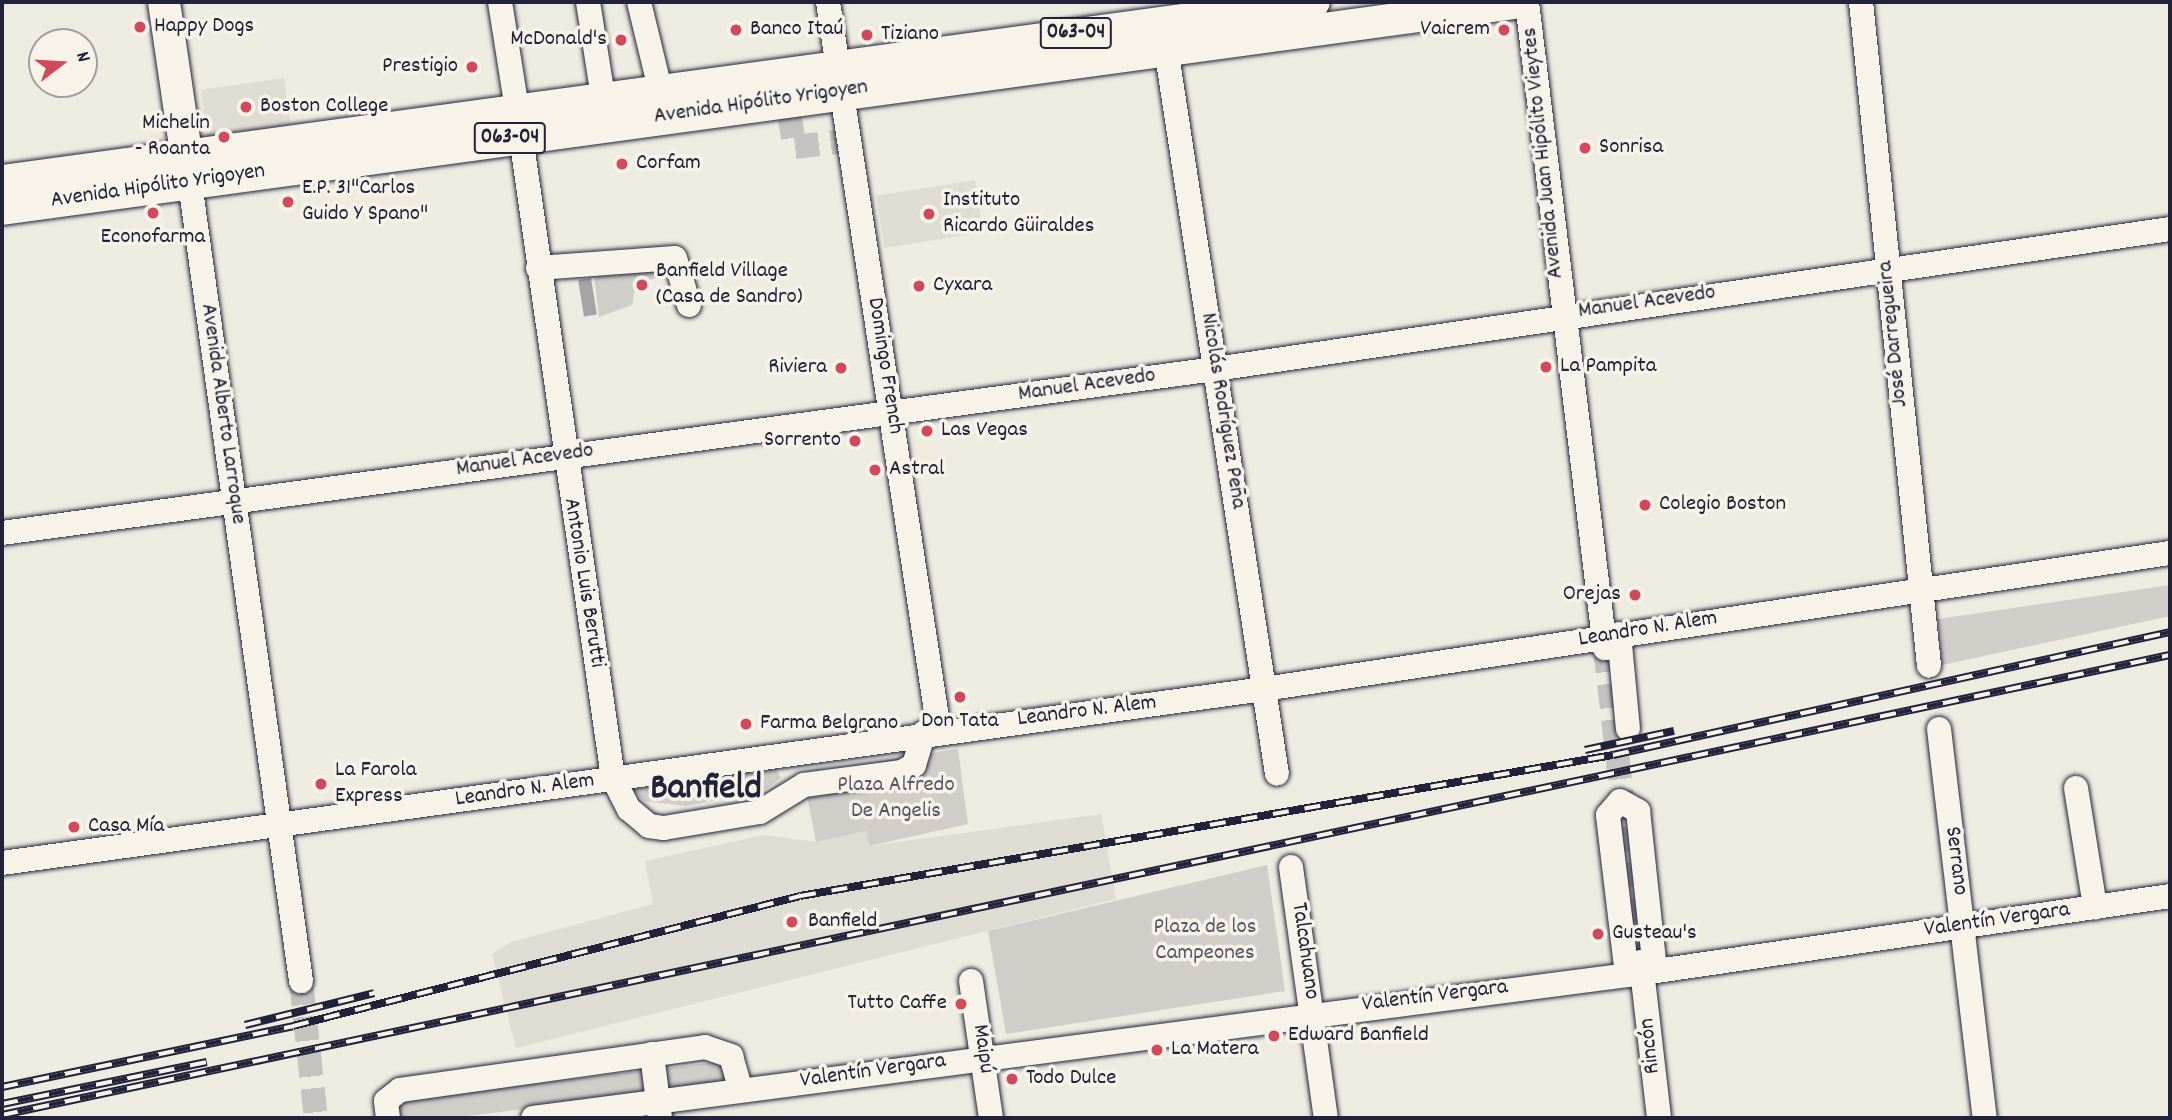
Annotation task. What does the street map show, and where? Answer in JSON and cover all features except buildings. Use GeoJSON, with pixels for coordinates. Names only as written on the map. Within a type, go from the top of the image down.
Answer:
{"type":"FeatureCollection","features":[{"type":"Feature","properties":{"kind":"main road","name":"Avenida Alberto Larroque"},"geometry":{"type":"LineString","coordinates":[[164,2],[188,169]]}},
{"type":"Feature","properties":{"kind":"main road","name":"Avenida Hipólito Yrigoyen"},"geometry":{"type":"LineString","coordinates":[[519,123],[603,97],[658,74],[840,78],[1163,24],[1314,2]]}},
{"type":"Feature","properties":{"kind":"main road","name":"Avenida Hipólito Yrigoyen"},"geometry":{"type":"LineString","coordinates":[[1163,24],[1521,2]]}},
{"type":"Feature","properties":{"kind":"main road","name":"Avenida Hipólito Yrigoyen"},"geometry":{"type":"LineString","coordinates":[[2,181],[188,169],[519,123],[795,103],[840,78]]}},
{"type":"Feature","properties":{"kind":"main road","name":"Avenida Hipólito Yrigoyen"},"geometry":{"type":"LineString","coordinates":[[2,209],[188,169]]}},
{"type":"Feature","properties":{"kind":"street","name":"Antonio Luis Berutti"},"geometry":{"type":"LineString","coordinates":[[500,2],[613,778]]}},
{"type":"Feature","properties":{"kind":"street"},"geometry":{"type":"LineString","coordinates":[[588,2],[603,97]]}},
{"type":"Feature","properties":{"kind":"street"},"geometry":{"type":"LineString","coordinates":[[639,2],[658,74]]}},
{"type":"Feature","properties":{"kind":"street"},"geometry":{"type":"LineString","coordinates":[[653,2],[658,74]]}},
{"type":"Feature","properties":{"kind":"street","name":"Domingo French"},"geometry":{"type":"LineString","coordinates":[[828,2],[840,78],[843,141],[891,412],[932,732]]}},
{"type":"Feature","properties":{"kind":"street","name":"Avenida Juan Hipólito Vieytes"},"geometry":{"type":"LineString","coordinates":[[1527,2],[1562,315],[1609,640],[1628,729]]}},
{"type":"Feature","properties":{"kind":"street","name":"José Darregueira"},"geometry":{"type":"LineString","coordinates":[[1861,2],[1929,666]]}},
{"type":"Feature","properties":{"kind":"street","name":"Nicolás Rodríguez Peña"},"geometry":{"type":"LineString","coordinates":[[1163,24],[1277,774]]}},
{"type":"Feature","properties":{"kind":"street"},"geometry":{"type":"LineString","coordinates":[[795,103],[843,141]]}},
{"type":"Feature","properties":{"kind":"street","name":"Avenida Alberto Larroque"},"geometry":{"type":"LineString","coordinates":[[188,169],[233,501],[288,825],[317,975],[317,985],[306,994],[288,986],[274,868],[288,825]]}},
{"type":"Feature","properties":{"kind":"street","name":"Manuel Acevedo"},"geometry":{"type":"LineString","coordinates":[[2,533],[1215,369],[1562,315],[2170,229]]}},
{"type":"Feature","properties":{"kind":"street"},"geometry":{"type":"LineString","coordinates":[[538,268],[675,257],[689,304]]}},
{"type":"Feature","properties":{"kind":"street","name":"Leandro N. Alem"},"geometry":{"type":"LineString","coordinates":[[2,863],[1609,640],[2170,553]]}},
{"type":"Feature","properties":{"kind":"street","name":"Serrano"},"geometry":{"type":"LineString","coordinates":[[1939,729],[1985,1118]]}},
{"type":"Feature","properties":{"kind":"street"},"geometry":{"type":"LineString","coordinates":[[613,778],[640,821],[664,828],[760,812],[789,792],[902,772],[914,765],[932,732]]}},
{"type":"Feature","properties":{"kind":"street"},"geometry":{"type":"LineString","coordinates":[[2076,788],[2095,907]]}},
{"type":"Feature","properties":{"kind":"street"},"geometry":{"type":"LineString","coordinates":[[1620,801],[1638,811],[1641,971],[1608,815],[1620,801]]}},
{"type":"Feature","properties":{"kind":"street","name":"Avenida Alberto Larroque"},"geometry":{"type":"LineString","coordinates":[[288,825],[301,981]]}},
{"type":"Feature","properties":{"kind":"street","name":"Talcahuano"},"geometry":{"type":"LineString","coordinates":[[1291,867],[1326,1118]]}},
{"type":"Feature","properties":{"kind":"street","name":"Valentín Vergara"},"geometry":{"type":"LineString","coordinates":[[533,1118],[658,1110],[741,1090],[1313,1012],[1641,971],[2170,896]]}},
{"type":"Feature","properties":{"kind":"street","name":"Rincón"},"geometry":{"type":"LineString","coordinates":[[1641,971],[1659,1118]]}},
{"type":"Feature","properties":{"kind":"street","name":"Maipú"},"geometry":{"type":"LineString","coordinates":[[971,981],[991,1118]]}},
{"type":"Feature","properties":{"kind":"street"},"geometry":{"type":"LineString","coordinates":[[388,1118],[386,1101],[400,1090],[652,1054],[722,1049],[737,1069],[741,1090]]}},
{"type":"Feature","properties":{"kind":"street"},"geometry":{"type":"LineString","coordinates":[[652,1054],[658,1110]]}},
{"type":"Feature","properties":{"kind":"shaded area","name":"Boston College"},"geometry":{"type":"Polygon","coordinates":[[[284,78],[291,126],[207,137],[201,90],[284,78]]]}},
{"type":"Feature","properties":{"kind":"shaded area","name":"Instituto Ricardo Güiraldes"},"geometry":{"type":"Polygon","coordinates":[[[975,180],[983,232],[885,248],[876,196],[975,180]]]}},
{"type":"Feature","properties":{"kind":"shaded area"},"geometry":{"type":"Polygon","coordinates":[[[591,278],[597,315],[584,317],[578,280],[591,278]]]}},
{"type":"Feature","properties":{"kind":"shaded area"},"geometry":{"type":"Polygon","coordinates":[[[1101,814],[1116,899],[516,1048],[492,954],[511,942],[653,904],[645,861],[764,835],[816,842],[866,831],[869,846],[1101,814]]]}},
{"type":"Feature","properties":{"kind":"green space"},"geometry":{"type":"Polygon","coordinates":[[[675,258],[667,276],[636,283],[632,305],[599,317],[594,276],[675,258]]]}},
{"type":"Feature","properties":{"kind":"green space"},"geometry":{"type":"Polygon","coordinates":[[[2170,585],[2170,616],[1942,665],[1938,619],[2170,585]]]}},
{"type":"Feature","properties":{"kind":"green space","name":"Plaza Alfredo De Angelis"},"geometry":{"type":"Polygon","coordinates":[[[958,749],[968,824],[869,846],[866,831],[816,842],[806,791],[831,769],[958,749]]]}},
{"type":"Feature","properties":{"kind":"green space"},"geometry":{"type":"Polygon","coordinates":[[[776,769],[781,778],[765,790],[687,806],[644,801],[632,789],[776,769]]]}},
{"type":"Feature","properties":{"kind":"green space","name":"Plaza de los Campeones"},"geometry":{"type":"Polygon","coordinates":[[[1267,865],[1285,991],[1006,1034],[988,931],[1267,865]]]}},
{"type":"Feature","properties":{"kind":"green space"},"geometry":{"type":"Polygon","coordinates":[[[717,1062],[725,1065],[724,1084],[452,1118],[400,1118],[397,1110],[405,1099],[717,1062]]]}},
{"type":"Feature","properties":{"kind":"tunnel"},"geometry":{"type":"LineString","coordinates":[[789,114],[795,147],[837,142]]}},
{"type":"Feature","properties":{"kind":"tunnel"},"geometry":{"type":"LineString","coordinates":[[1605,648],[1641,962]]}},
{"type":"Feature","properties":{"kind":"tunnel"},"geometry":{"type":"LineString","coordinates":[[301,981],[316,1118]]}},
{"type":"Feature","properties":{"kind":"railway"},"geometry":{"type":"LineString","coordinates":[[2,1087],[293,1026],[800,896],[1613,755],[2170,632]]}},
{"type":"Feature","properties":{"kind":"railway"},"geometry":{"type":"LineString","coordinates":[[2,1115],[2170,655]]}},
{"type":"Feature","properties":{"kind":"railway"},"geometry":{"type":"LineString","coordinates":[[1585,750],[1674,731]]}},
{"type":"Feature","properties":{"kind":"railway"},"geometry":{"type":"LineString","coordinates":[[245,1025],[374,993]]}},
{"type":"Feature","properties":{"kind":"railway"},"geometry":{"type":"LineString","coordinates":[[2,1104],[207,1062]]}},
{"type":"Feature","properties":{"kind":"place","name":"Happy Dogs"},"geometry":{"type":"Point","coordinates":[140,27]}},
{"type":"Feature","properties":{"kind":"place","name":"Banco Itaú"},"geometry":{"type":"Point","coordinates":[736,30]}},
{"type":"Feature","properties":{"kind":"place","name":"Vaicrem"},"geometry":{"type":"Point","coordinates":[1504,30]}},
{"type":"Feature","properties":{"kind":"place","name":"Tiziano"},"geometry":{"type":"Point","coordinates":[867,35]}},
{"type":"Feature","properties":{"kind":"place","name":"McDonald's"},"geometry":{"type":"Point","coordinates":[621,40]}},
{"type":"Feature","properties":{"kind":"place","name":"Prestigio"},"geometry":{"type":"Point","coordinates":[472,67]}},
{"type":"Feature","properties":{"kind":"place","name":"Boston College"},"geometry":{"type":"Point","coordinates":[246,107]}},
{"type":"Feature","properties":{"kind":"place","name":"Michelin - Roanta"},"geometry":{"type":"Point","coordinates":[224,137]}},
{"type":"Feature","properties":{"kind":"place","name":"Sonrisa"},"geometry":{"type":"Point","coordinates":[1585,148]}},
{"type":"Feature","properties":{"kind":"place","name":"Corfam"},"geometry":{"type":"Point","coordinates":[622,164]}},
{"type":"Feature","properties":{"kind":"place","name":"E.P. 31\"Carlos Guido Y Spano\""},"geometry":{"type":"Point","coordinates":[288,202]}},
{"type":"Feature","properties":{"kind":"place","name":"Econofarma"},"geometry":{"type":"Point","coordinates":[153,213]}},
{"type":"Feature","properties":{"kind":"place","name":"Instituto Ricardo Güiraldes"},"geometry":{"type":"Point","coordinates":[929,214]}},
{"type":"Feature","properties":{"kind":"place","name":"Banfield Village (Casa de Sandro)"},"geometry":{"type":"Point","coordinates":[642,285]}},
{"type":"Feature","properties":{"kind":"place","name":"Cyxara"},"geometry":{"type":"Point","coordinates":[919,286]}},
{"type":"Feature","properties":{"kind":"place","name":"La Pampita"},"geometry":{"type":"Point","coordinates":[1546,367]}},
{"type":"Feature","properties":{"kind":"place","name":"Riviera"},"geometry":{"type":"Point","coordinates":[841,368]}},
{"type":"Feature","properties":{"kind":"place","name":"Las Vegas"},"geometry":{"type":"Point","coordinates":[927,431]}},
{"type":"Feature","properties":{"kind":"place","name":"Sorrento"},"geometry":{"type":"Point","coordinates":[855,441]}},
{"type":"Feature","properties":{"kind":"place","name":"Astral"},"geometry":{"type":"Point","coordinates":[875,470]}},
{"type":"Feature","properties":{"kind":"place","name":"Colegio Boston"},"geometry":{"type":"Point","coordinates":[1645,505]}},
{"type":"Feature","properties":{"kind":"place","name":"Orejas"},"geometry":{"type":"Point","coordinates":[1635,595]}},
{"type":"Feature","properties":{"kind":"place","name":"Don Tata"},"geometry":{"type":"Point","coordinates":[960,697]}},
{"type":"Feature","properties":{"kind":"place","name":"Farma Belgrano"},"geometry":{"type":"Point","coordinates":[746,724]}},
{"type":"Feature","properties":{"kind":"place","name":"La Farola Express"},"geometry":{"type":"Point","coordinates":[321,784]}},
{"type":"Feature","properties":{"kind":"place","name":"Casa Mía"},"geometry":{"type":"Point","coordinates":[74,827]}},
{"type":"Feature","properties":{"kind":"place","name":"Banfield"},"geometry":{"type":"Point","coordinates":[792,922]}},
{"type":"Feature","properties":{"kind":"place","name":"Gusteau's"},"geometry":{"type":"Point","coordinates":[1598,934]}},
{"type":"Feature","properties":{"kind":"place","name":"Tutto Caffe"},"geometry":{"type":"Point","coordinates":[961,1004]}},
{"type":"Feature","properties":{"kind":"place","name":"Edward Banfield"},"geometry":{"type":"Point","coordinates":[1274,1036]}},
{"type":"Feature","properties":{"kind":"place","name":"La Matera"},"geometry":{"type":"Point","coordinates":[1157,1050]}},
{"type":"Feature","properties":{"kind":"place","name":"Todo Dulce"},"geometry":{"type":"Point","coordinates":[1012,1079]}},
{"type":"Feature","properties":{"kind":"district","name":"Banfield"},"geometry":{"type":"Point","coordinates":[706,790]}}]}
